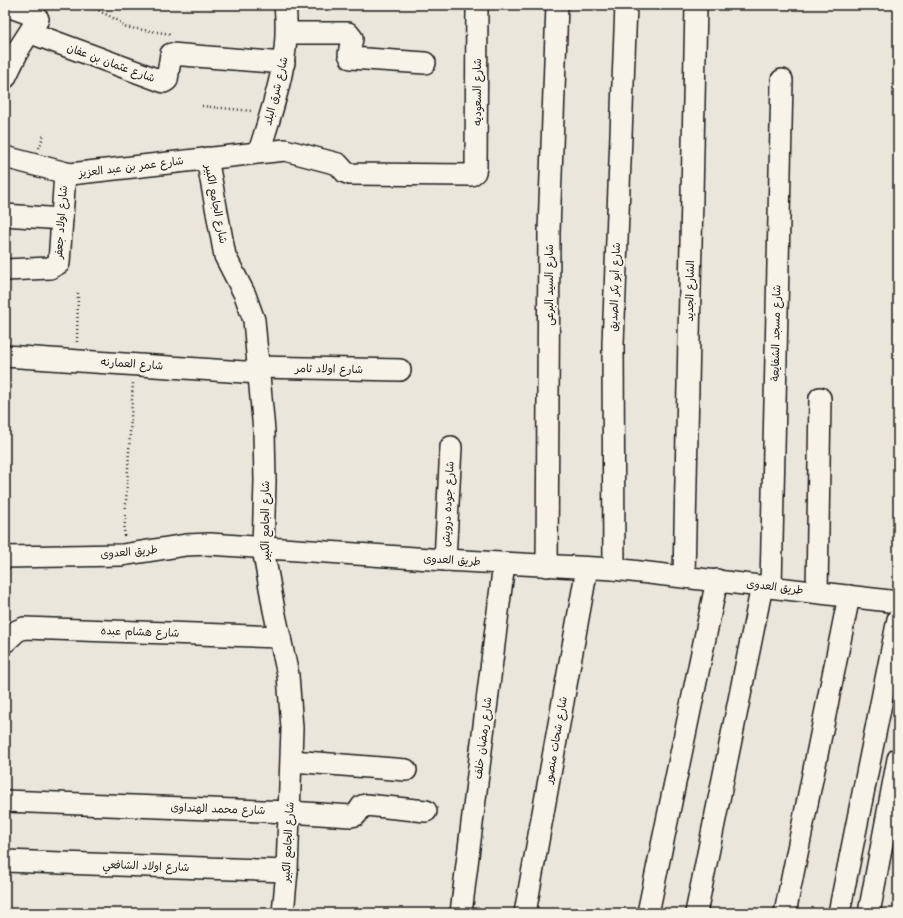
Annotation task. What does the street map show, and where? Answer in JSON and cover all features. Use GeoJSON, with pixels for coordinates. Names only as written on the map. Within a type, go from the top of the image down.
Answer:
{"type":"FeatureCollection","features":[{"type":"Feature","properties":{"kind":"street","name":"شارع شرق البلد"},"geometry":{"type":"LineString","coordinates":[[259,152],[284,62],[287,33],[285,5]]}},
{"type":"Feature","properties":{"kind":"street","name":"شارع السعوديه"},"geometry":{"type":"LineString","coordinates":[[468,175],[475,172],[476,167],[477,5]]}},
{"type":"Feature","properties":{"kind":"street","name":"شارع السيد البرعى"},"geometry":{"type":"LineString","coordinates":[[547,566],[550,231],[557,5]]}},
{"type":"Feature","properties":{"kind":"street","name":"شارع أبو بكر الصديق"},"geometry":{"type":"LineString","coordinates":[[614,569],[613,344],[626,5]]}},
{"type":"Feature","properties":{"kind":"street","name":"الشارع الجديد"},"geometry":{"type":"LineString","coordinates":[[684,576],[696,5]]}},
{"type":"Feature","properties":{"kind":"street"},"geometry":{"type":"LineString","coordinates":[[5,78],[18,52],[38,20],[38,17],[6,6]]}},
{"type":"Feature","properties":{"kind":"street","name":"شارع عثمان بن عفان"},"geometry":{"type":"LineString","coordinates":[[31,33],[164,82],[167,80],[170,54]]}},
{"type":"Feature","properties":{"kind":"street"},"geometry":{"type":"LineString","coordinates":[[287,33],[348,33],[352,38],[349,54],[351,58],[426,64]]}},
{"type":"Feature","properties":{"kind":"street"},"geometry":{"type":"LineString","coordinates":[[170,54],[284,62]]}},
{"type":"Feature","properties":{"kind":"street","name":"شارع مسجد الشفايعة"},"geometry":{"type":"LineString","coordinates":[[696,913],[766,586],[782,80]]}},
{"type":"Feature","properties":{"kind":"street","name":"شارع عمر بن عبد العزيز"},"geometry":{"type":"LineString","coordinates":[[5,157],[65,173],[77,174],[259,152],[290,151],[338,164],[345,172],[350,174],[468,175]]}},
{"type":"Feature","properties":{"kind":"street","name":"شارع الجامع الكبير"},"geometry":{"type":"LineString","coordinates":[[207,158],[226,256],[245,295],[254,320],[265,454],[263,549],[288,675],[292,728],[287,871],[283,913]]}},
{"type":"Feature","properties":{"kind":"street","name":"شارع اولاد جعفر"},"geometry":{"type":"LineString","coordinates":[[5,270],[50,268],[57,266],[60,260],[65,173]]}},
{"type":"Feature","properties":{"kind":"street"},"geometry":{"type":"LineString","coordinates":[[5,215],[62,219]]}},
{"type":"Feature","properties":{"kind":"street","name":"شارع العمارنه"},"geometry":{"type":"LineString","coordinates":[[5,356],[134,365],[258,370]]}},
{"type":"Feature","properties":{"kind":"street","name":"شارع اولاد تامر"},"geometry":{"type":"LineString","coordinates":[[258,370],[400,370]]}},
{"type":"Feature","properties":{"kind":"street"},"geometry":{"type":"LineString","coordinates":[[817,592],[820,398]]}},
{"type":"Feature","properties":{"kind":"street","name":"شارع جوده درويش"},"geometry":{"type":"LineString","coordinates":[[445,560],[451,447]]}},
{"type":"Feature","properties":{"kind":"street","name":"طريق العدوى"},"geometry":{"type":"LineString","coordinates":[[5,557],[122,554],[198,544],[614,569],[898,602]]}},
{"type":"Feature","properties":{"kind":"street","name":"شارع رمضان خلف"},"geometry":{"type":"LineString","coordinates":[[461,913],[504,563]]}},
{"type":"Feature","properties":{"kind":"street","name":"شارع شحات منصور"},"geometry":{"type":"LineString","coordinates":[[525,913],[587,568]]}},
{"type":"Feature","properties":{"kind":"street"},"geometry":{"type":"LineString","coordinates":[[648,913],[717,580]]}},
{"type":"Feature","properties":{"kind":"street"},"geometry":{"type":"LineString","coordinates":[[786,913],[849,596]]}},
{"type":"Feature","properties":{"kind":"street"},"geometry":{"type":"LineString","coordinates":[[839,913],[898,619]]}},
{"type":"Feature","properties":{"kind":"street","name":"شارع هشام عبده"},"geometry":{"type":"LineString","coordinates":[[5,642],[19,630],[24,628],[280,637]]}},
{"type":"Feature","properties":{"kind":"street"},"geometry":{"type":"LineString","coordinates":[[868,913],[898,759]]}},
{"type":"Feature","properties":{"kind":"street"},"geometry":{"type":"LineString","coordinates":[[292,761],[406,770]]}},
{"type":"Feature","properties":{"kind":"street","name":"شارع محمد الهنداوى"},"geometry":{"type":"LineString","coordinates":[[5,800],[350,816],[356,815],[362,806],[366,805],[426,811]]}},
{"type":"Feature","properties":{"kind":"street","name":"شارع اولاد الشافعي"},"geometry":{"type":"LineString","coordinates":[[5,861],[287,871]]}},
{"type":"Feature","properties":{"kind":"path"},"geometry":{"type":"LineString","coordinates":[[88,5],[119,21],[124,27],[169,33],[172,38],[170,54]]}},
{"type":"Feature","properties":{"kind":"path"},"geometry":{"type":"LineString","coordinates":[[202,106],[271,112]]}},
{"type":"Feature","properties":{"kind":"path"},"geometry":{"type":"LineString","coordinates":[[76,360],[78,292]]}},
{"type":"Feature","properties":{"kind":"path"},"geometry":{"type":"LineString","coordinates":[[122,554],[134,365]]}}]}
